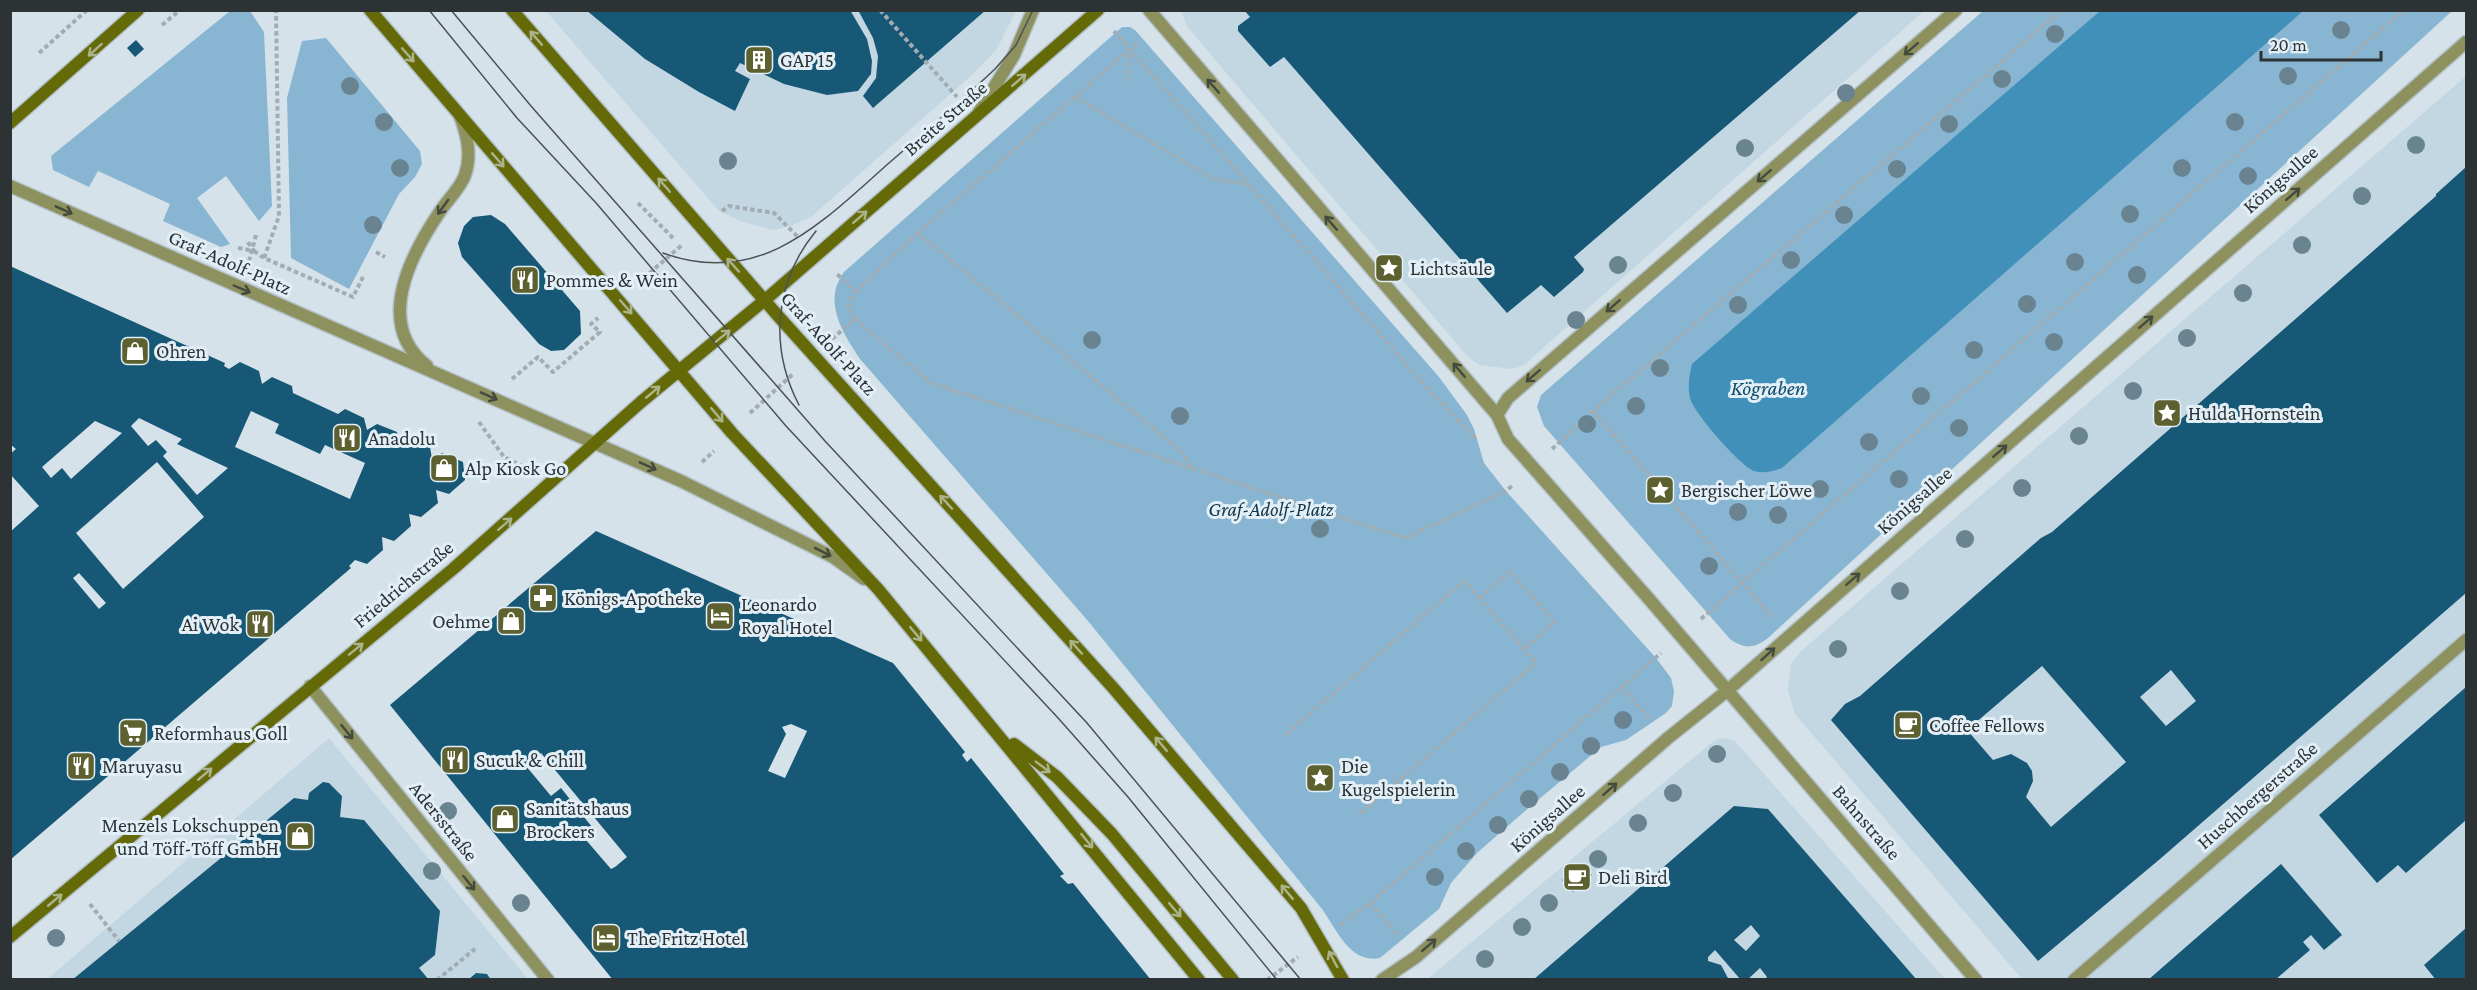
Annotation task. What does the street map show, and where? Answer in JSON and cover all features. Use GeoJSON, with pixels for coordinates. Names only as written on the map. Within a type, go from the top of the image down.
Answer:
{"type":"FeatureCollection","features":[{"type":"Feature","properties":{"kind":"main road"},"geometry":{"type":"LineString","coordinates":[[10,123],[138,10]]}},
{"type":"Feature","properties":{"kind":"main road","name":"Graf-Adolf-Platz"},"geometry":{"type":"LineString","coordinates":[[370,10],[732,433],[878,589],[1200,980]]}},
{"type":"Feature","properties":{"kind":"main road","name":"Graf-Adolf-Platz"},"geometry":{"type":"LineString","coordinates":[[512,10],[814,356],[1116,690],[1301,908],[1343,980]]}},
{"type":"Feature","properties":{"kind":"main road","name":"Breite Straße"},"geometry":{"type":"LineString","coordinates":[[816,255],[1098,10]]}},
{"type":"Feature","properties":{"kind":"main road","name":"Friedrichstraße"},"geometry":{"type":"LineString","coordinates":[[10,938],[453,569],[595,442],[816,255]]}},
{"type":"Feature","properties":{"kind":"main road","name":"Graf-Adolf-Platz"},"geometry":{"type":"LineString","coordinates":[[997,731],[1057,777],[1112,834],[1233,980]]}},
{"type":"Feature","properties":{"kind":"street"},"geometry":{"type":"LineString","coordinates":[[975,118],[1014,55],[1033,10]]}},
{"type":"Feature","properties":{"kind":"street"},"geometry":{"type":"LineString","coordinates":[[1149,10],[1497,415],[1508,439],[1728,690]]}},
{"type":"Feature","properties":{"kind":"street"},"geometry":{"type":"LineString","coordinates":[[1497,415],[1508,398],[1956,10]]}},
{"type":"Feature","properties":{"kind":"street","name":"Königsallee"},"geometry":{"type":"LineString","coordinates":[[1382,980],[1416,957],[1668,738],[1728,690],[2466,42]]}},
{"type":"Feature","properties":{"kind":"street","name":"Graf-Adolf-Platz"},"geometry":{"type":"LineString","coordinates":[[435,372],[423,363],[409,342],[399,314],[403,280],[414,255],[466,173],[468,146],[460,115]]}},
{"type":"Feature","properties":{"kind":"street","name":"Graf-Adolf-Platz"},"geometry":{"type":"LineString","coordinates":[[10,186],[681,481],[833,557],[878,589]]}},
{"type":"Feature","properties":{"kind":"street","name":"Huschbergerstraße"},"geometry":{"type":"LineString","coordinates":[[2074,980],[2466,640]]}},
{"type":"Feature","properties":{"kind":"street","name":"Adersstraße"},"geometry":{"type":"LineString","coordinates":[[310,686],[548,980]]}},
{"type":"Feature","properties":{"kind":"street","name":"Bahnstraße"},"geometry":{"type":"LineString","coordinates":[[1728,690],[1976,980]]}},
{"type":"Feature","properties":{"kind":"path"},"geometry":{"type":"LineString","coordinates":[[39,53],[87,10]]}},
{"type":"Feature","properties":{"kind":"path"},"geometry":{"type":"LineString","coordinates":[[264,258],[279,216],[276,10]]}},
{"type":"Feature","properties":{"kind":"path"},"geometry":{"type":"LineString","coordinates":[[879,10],[975,118]]}},
{"type":"Feature","properties":{"kind":"path"},"geometry":{"type":"LineString","coordinates":[[1533,467],[1593,411],[2062,10]]}},
{"type":"Feature","properties":{"kind":"path"},"geometry":{"type":"LineString","coordinates":[[1403,940],[1370,903],[2404,10]]}},
{"type":"Feature","properties":{"kind":"path"},"geometry":{"type":"LineString","coordinates":[[855,292],[918,233],[1159,24]]}},
{"type":"Feature","properties":{"kind":"path"},"geometry":{"type":"LineString","coordinates":[[1116,33],[1427,388]]}},
{"type":"Feature","properties":{"kind":"path"},"geometry":{"type":"LineString","coordinates":[[1127,81],[1131,49]]}},
{"type":"Feature","properties":{"kind":"path"},"geometry":{"type":"LineString","coordinates":[[1076,97],[1213,179],[1249,185]]}},
{"type":"Feature","properties":{"kind":"path"},"geometry":{"type":"LineString","coordinates":[[638,203],[670,238],[684,244]]}},
{"type":"Feature","properties":{"kind":"path"},"geometry":{"type":"LineString","coordinates":[[918,233],[1183,453],[1193,470]]}},
{"type":"Feature","properties":{"kind":"path"},"geometry":{"type":"LineString","coordinates":[[247,241],[254,251],[264,258],[353,297],[363,277]]}},
{"type":"Feature","properties":{"kind":"path"},"geometry":{"type":"LineString","coordinates":[[238,248],[254,251]]}},
{"type":"Feature","properties":{"kind":"path"},"geometry":{"type":"LineString","coordinates":[[847,307],[855,319],[931,382],[1404,538],[1506,491]]}},
{"type":"Feature","properties":{"kind":"path"},"geometry":{"type":"LineString","coordinates":[[681,481],[732,433],[756,406],[855,319]]}},
{"type":"Feature","properties":{"kind":"path"},"geometry":{"type":"LineString","coordinates":[[1593,411],[1788,636]]}},
{"type":"Feature","properties":{"kind":"path"},"geometry":{"type":"LineString","coordinates":[[1479,598],[1510,571],[1554,622],[1524,649]]}},
{"type":"Feature","properties":{"kind":"path"},"geometry":{"type":"LineString","coordinates":[[1286,734],[1464,581],[1524,649],[1536,663],[1357,816]]}},
{"type":"Feature","properties":{"kind":"path"},"geometry":{"type":"LineString","coordinates":[[1621,687],[1668,738]]}},
{"type":"Feature","properties":{"kind":"path"},"geometry":{"type":"LineString","coordinates":[[74,884],[119,941]]}},
{"type":"Feature","properties":{"kind":"path"},"geometry":{"type":"LineString","coordinates":[[437,980],[476,948]]}},
{"type":"Feature","properties":{"kind":"shaded area"},"geometry":{"type":"Polygon","coordinates":[[[546,11],[1016,11],[997,49],[972,75],[811,217],[791,226],[773,230],[743,222],[719,211],[546,11]]]}},
{"type":"Feature","properties":{"kind":"shaded area"},"geometry":{"type":"Polygon","coordinates":[[[1181,11],[1924,11],[1523,366],[1511,369],[1479,365],[1468,357],[1200,42],[1187,26],[1181,11]]]}},
{"type":"Feature","properties":{"kind":"shaded area"},"geometry":{"type":"Polygon","coordinates":[[[2466,76],[2466,979],[2022,979],[1795,714],[1788,690],[1791,664],[1801,651],[2466,76]]]}},
{"type":"Feature","properties":{"kind":"shaded area"},"geometry":{"type":"Polygon","coordinates":[[[329,738],[528,979],[46,980],[329,738]]]}},
{"type":"Feature","properties":{"kind":"shaded area"},"geometry":{"type":"Polygon","coordinates":[[[1726,738],[1735,741],[1945,979],[1426,980],[1710,744],[1718,739],[1726,738]]]}},
{"type":"Feature","properties":{"kind":"green space"},"geometry":{"type":"Polygon","coordinates":[[[230,11],[250,11],[264,32],[272,206],[259,221],[226,176],[197,198],[230,244],[221,247],[163,221],[170,204],[98,171],[89,187],[53,170],[51,156],[230,11]]]}},
{"type":"Feature","properties":{"kind":"green space"},"geometry":{"type":"Polygon","coordinates":[[[1983,11],[2452,11],[1768,638],[1754,646],[1740,645],[1730,639],[1544,426],[1537,407],[1541,395],[1983,11]]]}},
{"type":"Feature","properties":{"kind":"green space","name":"Graf-Adolf-Platz"},"geometry":{"type":"Polygon","coordinates":[[[1122,27],[1135,30],[1439,377],[1467,415],[1474,429],[1484,463],[1506,491],[1656,658],[1671,678],[1674,691],[1672,706],[1666,713],[1626,740],[1601,747],[1525,811],[1477,853],[1451,883],[1439,909],[1380,958],[1360,956],[1345,944],[1322,909],[1088,621],[860,359],[837,317],[835,295],[844,272],[1122,27]]]}},
{"type":"Feature","properties":{"kind":"green space"},"geometry":{"type":"Polygon","coordinates":[[[326,38],[420,151],[422,164],[415,177],[399,194],[349,289],[291,258],[287,98],[302,41],[326,38]]]}},
{"type":"Feature","properties":{"kind":"water","name":"Kögraben"},"geometry":{"type":"Polygon","coordinates":[[[2100,11],[2303,11],[1782,468],[1772,471],[1754,471],[1739,460],[1701,418],[1691,401],[1689,383],[1692,364],[2100,11]]]}},
{"type":"Feature","properties":{"kind":"building","name":"GAP 15"},"geometry":{"type":"Polygon","coordinates":[[[586,10],[850,10],[867,39],[872,61],[871,74],[858,91],[827,95],[784,84],[740,63],[735,71],[750,79],[735,111],[645,59],[586,10]]]}},
{"type":"Feature","properties":{"kind":"building"},"geometry":{"type":"Polygon","coordinates":[[[858,10],[986,10],[873,108],[863,96],[876,78],[878,56],[873,38],[858,10]]]}},
{"type":"Feature","properties":{"kind":"building"},"geometry":{"type":"Polygon","coordinates":[[[1244,10],[1861,10],[1574,257],[1584,269],[1583,272],[1554,297],[1541,285],[1507,313],[1284,57],[1270,67],[1238,31],[1238,26],[1250,17],[1244,10]]]}},
{"type":"Feature","properties":{"kind":"building"},"geometry":{"type":"Polygon","coordinates":[[[136,40],[144,49],[135,57],[127,48],[136,40]]]}},
{"type":"Feature","properties":{"kind":"building"},"geometry":{"type":"Polygon","coordinates":[[[2466,167],[2466,593],[2160,859],[2038,961],[1831,720],[1845,704],[1860,696],[2041,538],[2052,532],[2466,167]],[[2042,666],[1967,730],[1993,760],[2011,754],[2027,763],[2032,771],[2033,781],[2026,797],[2051,827],[2126,762],[2042,666]],[[2171,670],[2140,697],[2166,726],[2196,701],[2171,670]]]}},
{"type":"Feature","properties":{"kind":"building"},"geometry":{"type":"Polygon","coordinates":[[[491,215],[505,224],[580,311],[581,334],[564,350],[551,351],[539,344],[462,257],[458,243],[464,226],[473,217],[491,215]]]}},
{"type":"Feature","properties":{"kind":"building"},"geometry":{"type":"Polygon","coordinates":[[[10,266],[225,363],[224,366],[229,369],[240,362],[259,371],[262,384],[272,377],[292,386],[293,393],[338,414],[345,409],[364,418],[367,430],[377,424],[397,432],[399,445],[410,439],[430,447],[432,459],[442,453],[463,462],[465,480],[449,494],[436,490],[438,503],[421,517],[409,514],[411,526],[394,541],[382,537],[383,550],[367,564],[355,560],[349,566],[351,568],[10,860],[10,532],[39,506],[10,474],[10,454],[16,449],[10,444],[10,266]],[[251,411],[235,447],[350,499],[365,463],[325,445],[320,454],[275,433],[279,424],[251,411]],[[139,418],[131,426],[148,446],[156,440],[167,452],[163,456],[197,495],[228,468],[177,444],[182,439],[139,418]],[[95,421],[42,467],[51,478],[62,468],[71,479],[122,433],[95,421]],[[157,462],[76,533],[123,589],[204,517],[157,462]],[[79,573],[73,578],[99,609],[106,603],[79,573]]]}},
{"type":"Feature","properties":{"kind":"building"},"geometry":{"type":"Polygon","coordinates":[[[596,531],[893,663],[965,752],[962,755],[967,762],[971,758],[1064,874],[1060,876],[1068,884],[1073,883],[1151,980],[613,980],[390,705],[596,531]],[[791,724],[782,727],[786,734],[768,771],[785,778],[807,731],[791,724]],[[541,753],[526,766],[551,796],[561,788],[596,832],[586,840],[611,869],[615,867],[627,857],[541,753]]]}},
{"type":"Feature","properties":{"kind":"building"},"geometry":{"type":"Polygon","coordinates":[[[2466,687],[2466,820],[2406,873],[2398,865],[2377,883],[2319,815],[2466,687]]]}},
{"type":"Feature","properties":{"kind":"building"},"geometry":{"type":"Polygon","coordinates":[[[323,782],[329,783],[342,796],[340,817],[364,820],[440,911],[435,955],[419,968],[429,980],[72,980],[294,798],[308,800],[309,793],[323,782]]]}},
{"type":"Feature","properties":{"kind":"building"},"geometry":{"type":"Polygon","coordinates":[[[1734,806],[1768,809],[1917,980],[1765,980],[1767,977],[1760,968],[1747,980],[1741,980],[1715,950],[1708,957],[1708,961],[1721,965],[1729,980],[1533,980],[1734,806]],[[1751,925],[1734,940],[1746,951],[1760,936],[1751,925]]]}},
{"type":"Feature","properties":{"kind":"building"},"geometry":{"type":"Polygon","coordinates":[[[1582,863],[1592,875],[1573,892],[1562,880],[1582,863]]]}},
{"type":"Feature","properties":{"kind":"building"},"geometry":{"type":"Polygon","coordinates":[[[2281,864],[2342,935],[2324,950],[2311,935],[2303,942],[2310,950],[2275,980],[2148,980],[2281,864]]]}},
{"type":"Feature","properties":{"kind":"building"},"geometry":{"type":"Polygon","coordinates":[[[2466,928],[2466,980],[2436,980],[2424,965],[2466,928]]]}},
{"type":"Feature","properties":{"kind":"building"},"geometry":{"type":"Polygon","coordinates":[[[476,973],[487,974],[491,980],[468,980],[476,973]]]}},
{"type":"Feature","properties":{"kind":"tram line"},"geometry":{"type":"LineString","coordinates":[[429,10],[517,118],[597,204],[786,426],[1059,719],[1128,797],[1277,980]]}},
{"type":"Feature","properties":{"kind":"tram line"},"geometry":{"type":"LineString","coordinates":[[451,10],[531,106],[825,441],[1087,723],[1301,980]]}},
{"type":"Feature","properties":{"kind":"tram line"},"geometry":{"type":"LineString","coordinates":[[663,253],[698,262],[730,262],[760,256],[788,243],[814,226],[840,207],[995,69],[1016,45],[1033,10]]}},
{"type":"Feature","properties":{"kind":"tram line"},"geometry":{"type":"LineString","coordinates":[[799,405],[789,383],[783,361],[780,315],[791,272],[816,231]]}},
{"type":"Feature","properties":{"kind":"place","name":"GAP 15"},"geometry":{"type":"Point","coordinates":[759,60]}},
{"type":"Feature","properties":{"kind":"place","name":"Lichtsäule"},"geometry":{"type":"Point","coordinates":[1389,268]}},
{"type":"Feature","properties":{"kind":"place","name":"Pommes & Wein"},"geometry":{"type":"Point","coordinates":[525,280]}},
{"type":"Feature","properties":{"kind":"place","name":"Ohren"},"geometry":{"type":"Point","coordinates":[135,351]}},
{"type":"Feature","properties":{"kind":"place","name":"Hulda Hornstein"},"geometry":{"type":"Point","coordinates":[2167,413]}},
{"type":"Feature","properties":{"kind":"place","name":"Anadolu"},"geometry":{"type":"Point","coordinates":[347,438]}},
{"type":"Feature","properties":{"kind":"place","name":"Alp Kiosk Go"},"geometry":{"type":"Point","coordinates":[444,468]}},
{"type":"Feature","properties":{"kind":"place","name":"Bergischer Löwe"},"geometry":{"type":"Point","coordinates":[1660,490]}},
{"type":"Feature","properties":{"kind":"place","name":"Königs-Apotheke"},"geometry":{"type":"Point","coordinates":[543,598]}},
{"type":"Feature","properties":{"kind":"place","name":"Leonardo Royal Hotel"},"geometry":{"type":"Point","coordinates":[720,616]}},
{"type":"Feature","properties":{"kind":"place","name":"Oehme"},"geometry":{"type":"Point","coordinates":[511,621]}},
{"type":"Feature","properties":{"kind":"place","name":"Ai Wok"},"geometry":{"type":"Point","coordinates":[260,624]}},
{"type":"Feature","properties":{"kind":"place","name":"Coffee Fellows"},"geometry":{"type":"Point","coordinates":[1908,725]}},
{"type":"Feature","properties":{"kind":"place","name":"Reformhaus Goll"},"geometry":{"type":"Point","coordinates":[133,733]}},
{"type":"Feature","properties":{"kind":"place","name":"Sucuk & Chill"},"geometry":{"type":"Point","coordinates":[455,760]}},
{"type":"Feature","properties":{"kind":"place","name":"Maruyasu"},"geometry":{"type":"Point","coordinates":[81,766]}},
{"type":"Feature","properties":{"kind":"place","name":"Die Kugelspielerin"},"geometry":{"type":"Point","coordinates":[1320,778]}},
{"type":"Feature","properties":{"kind":"place","name":"Sanitätshaus Brockers"},"geometry":{"type":"Point","coordinates":[505,819]}},
{"type":"Feature","properties":{"kind":"place","name":"Menzels Lokschuppen und Töff-Töff GmbH"},"geometry":{"type":"Point","coordinates":[300,836]}},
{"type":"Feature","properties":{"kind":"place","name":"Deli Bird"},"geometry":{"type":"Point","coordinates":[1577,877]}},
{"type":"Feature","properties":{"kind":"place","name":"The Fritz Hotel"},"geometry":{"type":"Point","coordinates":[606,938]}}]}
